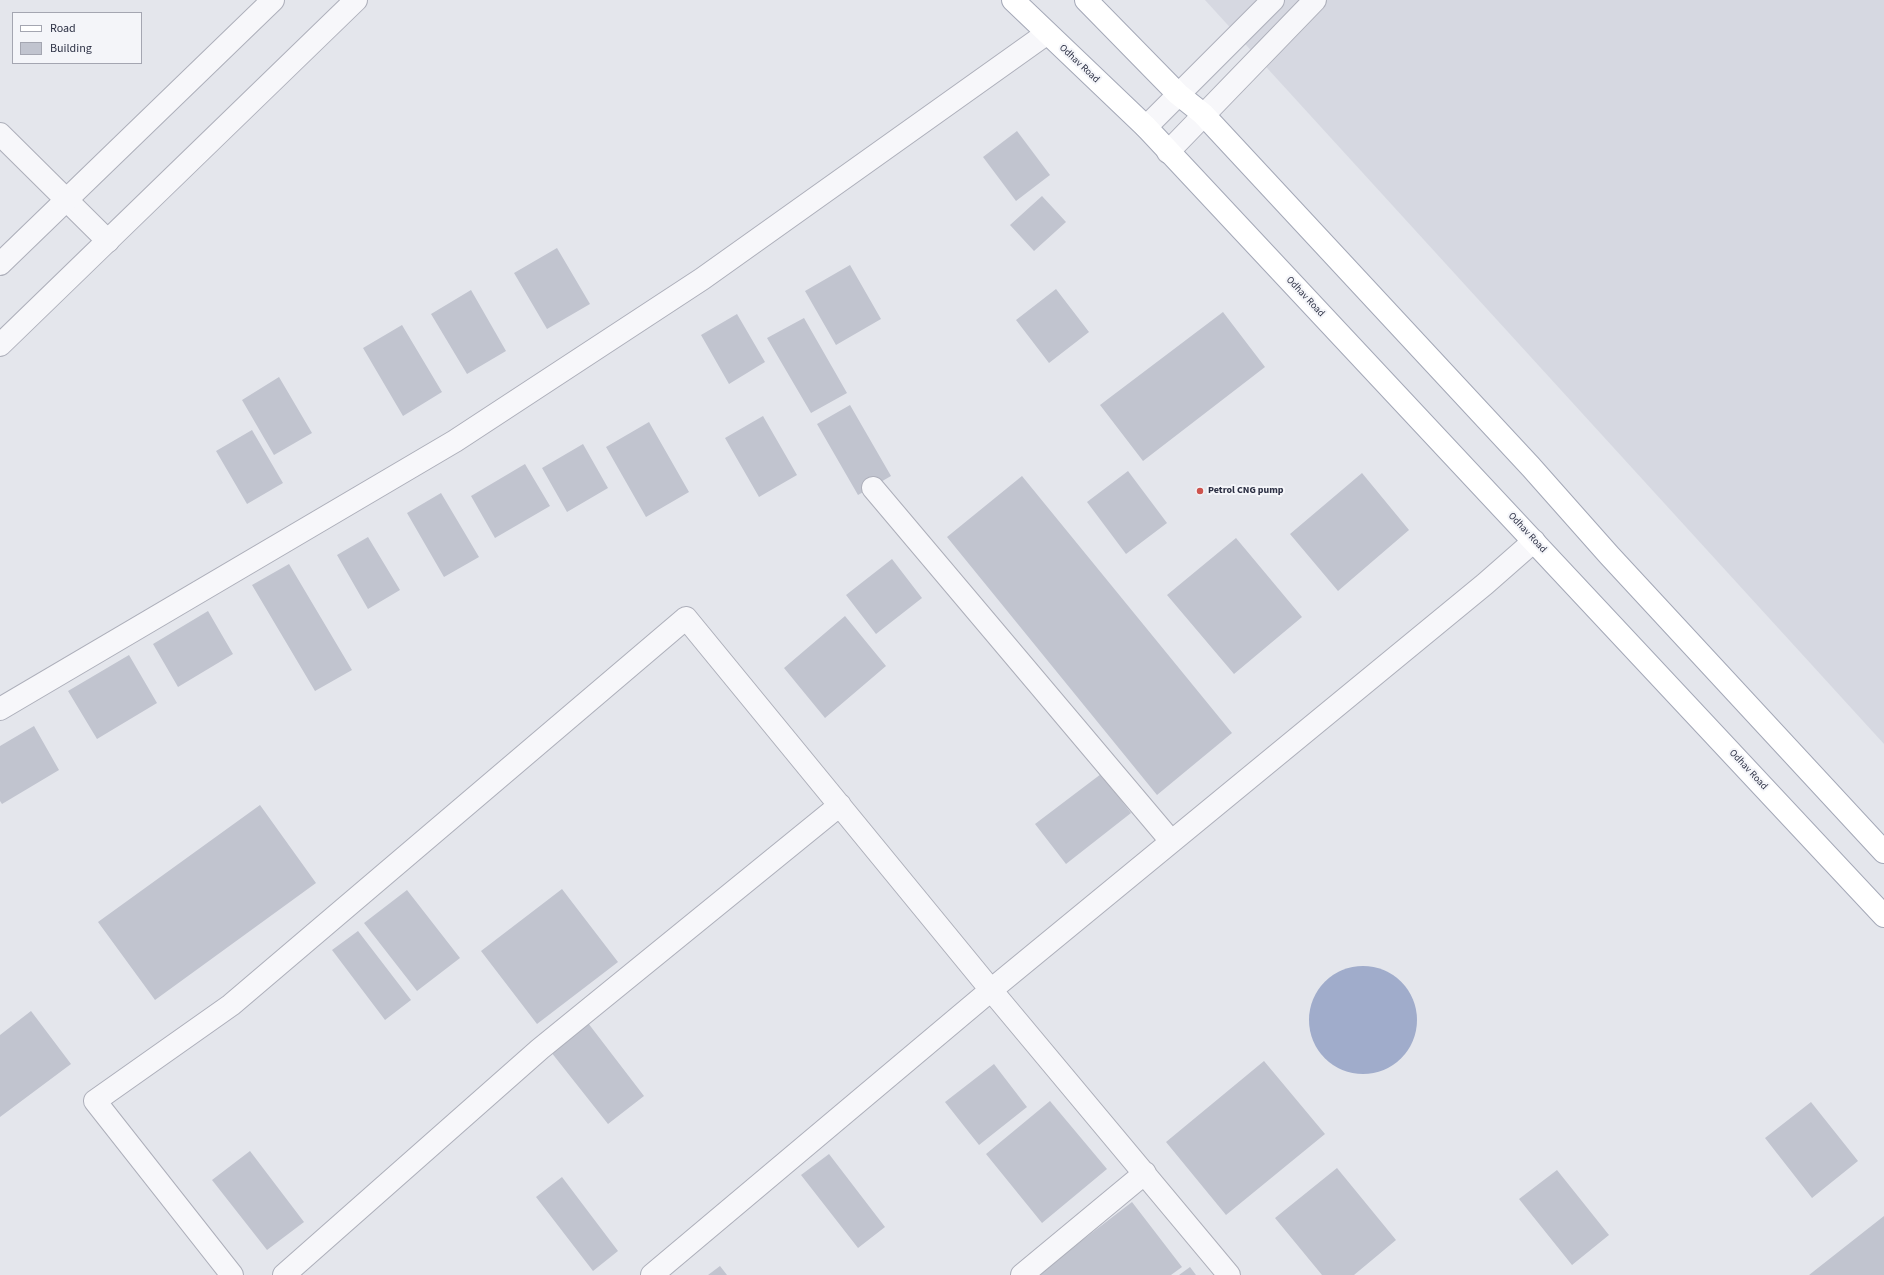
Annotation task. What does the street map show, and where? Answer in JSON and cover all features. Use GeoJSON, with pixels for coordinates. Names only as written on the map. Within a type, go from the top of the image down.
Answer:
{"type":"FeatureCollection","features":[{"type":"Feature","properties":{"kind":"main road","name":"Odhav Road"},"geometry":{"type":"LineString","coordinates":[[1012,0],[1146,128],[1884,916]]}},
{"type":"Feature","properties":{"kind":"main road"},"geometry":{"type":"LineString","coordinates":[[1086,0],[1178,94],[1203,114],[1531,467],[1609,555],[1884,852]]}},
{"type":"Feature","properties":{"kind":"street"},"geometry":{"type":"LineString","coordinates":[[0,264],[273,0]]}},
{"type":"Feature","properties":{"kind":"street"},"geometry":{"type":"LineString","coordinates":[[0,345],[356,0]]}},
{"type":"Feature","properties":{"kind":"street"},"geometry":{"type":"LineString","coordinates":[[1146,128],[1178,94],[1273,0]]}},
{"type":"Feature","properties":{"kind":"street"},"geometry":{"type":"LineString","coordinates":[[1168,152],[1203,114],[1315,0]]}},
{"type":"Feature","properties":{"kind":"street"},"geometry":{"type":"LineString","coordinates":[[0,709],[455,441],[702,279],[1046,34]]}},
{"type":"Feature","properties":{"kind":"street"},"geometry":{"type":"LineString","coordinates":[[0,134],[108,241]]}},
{"type":"Feature","properties":{"kind":"street"},"geometry":{"type":"LineString","coordinates":[[873,488],[1171,841]]}},
{"type":"Feature","properties":{"kind":"street"},"geometry":{"type":"LineString","coordinates":[[652,1275],[991,990],[1485,584],[1534,541]]}},
{"type":"Feature","properties":{"kind":"street"},"geometry":{"type":"LineString","coordinates":[[232,1275],[95,1101],[231,1005],[686,618],[991,990],[1229,1275]]}},
{"type":"Feature","properties":{"kind":"street"},"geometry":{"type":"LineString","coordinates":[[284,1275],[540,1049],[840,805]]}},
{"type":"Feature","properties":{"kind":"street"},"geometry":{"type":"LineString","coordinates":[[1022,1275],[1145,1173]]}},
{"type":"Feature","properties":{"kind":"shaded area"},"geometry":{"type":"Polygon","coordinates":[[[1205,0],[1884,0],[1884,744],[1205,0]]]}},
{"type":"Feature","properties":{"kind":"water"},"geometry":{"type":"Polygon","coordinates":[[[1363,966],[1384,970],[1401,982],[1413,999],[1417,1020],[1413,1041],[1401,1058],[1384,1070],[1363,1074],[1342,1070],[1325,1058],[1313,1041],[1309,1020],[1313,999],[1325,982],[1342,970],[1363,966]]]}},
{"type":"Feature","properties":{"kind":"building"},"geometry":{"type":"Polygon","coordinates":[[[1017,131],[1050,175],[1016,201],[983,157],[1017,131]]]}},
{"type":"Feature","properties":{"kind":"building"},"geometry":{"type":"Polygon","coordinates":[[[1042,196],[1066,222],[1034,251],[1010,225],[1042,196]]]}},
{"type":"Feature","properties":{"kind":"building"},"geometry":{"type":"Polygon","coordinates":[[[557,248],[590,304],[547,329],[514,273],[557,248]]]}},
{"type":"Feature","properties":{"kind":"building"},"geometry":{"type":"Polygon","coordinates":[[[850,265],[881,319],[836,345],[805,291],[850,265]]]}},
{"type":"Feature","properties":{"kind":"building"},"geometry":{"type":"Polygon","coordinates":[[[1056,289],[1089,332],[1049,363],[1016,320],[1056,289]]]}},
{"type":"Feature","properties":{"kind":"building"},"geometry":{"type":"Polygon","coordinates":[[[471,290],[506,351],[467,374],[431,314],[471,290]]]}},
{"type":"Feature","properties":{"kind":"building"},"geometry":{"type":"Polygon","coordinates":[[[1223,312],[1265,367],[1143,461],[1100,405],[1223,312]]]}},
{"type":"Feature","properties":{"kind":"building"},"geometry":{"type":"Polygon","coordinates":[[[737,314],[765,362],[729,384],[701,335],[737,314]]]}},
{"type":"Feature","properties":{"kind":"building"},"geometry":{"type":"Polygon","coordinates":[[[804,318],[847,393],[811,413],[767,338],[804,318]]]}},
{"type":"Feature","properties":{"kind":"building"},"geometry":{"type":"Polygon","coordinates":[[[402,325],[442,392],[403,416],[363,348],[402,325]]]}},
{"type":"Feature","properties":{"kind":"building"},"geometry":{"type":"Polygon","coordinates":[[[279,377],[312,433],[274,455],[242,400],[279,377]]]}},
{"type":"Feature","properties":{"kind":"building"},"geometry":{"type":"Polygon","coordinates":[[[850,405],[891,476],[858,495],[817,424],[850,405]]]}},
{"type":"Feature","properties":{"kind":"building"},"geometry":{"type":"Polygon","coordinates":[[[763,416],[797,475],[759,497],[725,438],[763,416]]]}},
{"type":"Feature","properties":{"kind":"building"},"geometry":{"type":"Polygon","coordinates":[[[649,422],[689,492],[646,517],[606,447],[649,422]]]}},
{"type":"Feature","properties":{"kind":"building"},"geometry":{"type":"Polygon","coordinates":[[[252,430],[283,483],[247,504],[216,451],[252,430]]]}},
{"type":"Feature","properties":{"kind":"building"},"geometry":{"type":"Polygon","coordinates":[[[583,444],[608,488],[567,512],[542,468],[583,444]]]}},
{"type":"Feature","properties":{"kind":"building"},"geometry":{"type":"Polygon","coordinates":[[[525,464],[550,506],[495,538],[471,496],[525,464]]]}},
{"type":"Feature","properties":{"kind":"building"},"geometry":{"type":"Polygon","coordinates":[[[1128,471],[1167,523],[1126,554],[1087,502],[1128,471]]]}},
{"type":"Feature","properties":{"kind":"building"},"geometry":{"type":"Polygon","coordinates":[[[1362,473],[1409,530],[1338,591],[1290,534],[1362,473]]]}},
{"type":"Feature","properties":{"kind":"building"},"geometry":{"type":"Polygon","coordinates":[[[1022,476],[1232,733],[1157,795],[947,537],[1022,476]]]}},
{"type":"Feature","properties":{"kind":"building"},"geometry":{"type":"Polygon","coordinates":[[[441,493],[479,557],[444,577],[407,513],[441,493]]]}},
{"type":"Feature","properties":{"kind":"building"},"geometry":{"type":"Polygon","coordinates":[[[368,537],[400,590],[368,609],[337,555],[368,537]]]}},
{"type":"Feature","properties":{"kind":"building"},"geometry":{"type":"Polygon","coordinates":[[[1236,538],[1302,617],[1234,674],[1167,595],[1236,538]]]}},
{"type":"Feature","properties":{"kind":"building"},"geometry":{"type":"Polygon","coordinates":[[[892,559],[922,598],[876,634],[846,595],[892,559]]]}},
{"type":"Feature","properties":{"kind":"building"},"geometry":{"type":"Polygon","coordinates":[[[289,564],[352,670],[315,691],[252,585],[289,564]]]}},
{"type":"Feature","properties":{"kind":"building"},"geometry":{"type":"Polygon","coordinates":[[[208,611],[233,654],[178,687],[153,644],[208,611]]]}},
{"type":"Feature","properties":{"kind":"building"},"geometry":{"type":"Polygon","coordinates":[[[845,616],[886,666],[825,718],[784,668],[845,616]]]}},
{"type":"Feature","properties":{"kind":"building"},"geometry":{"type":"Polygon","coordinates":[[[129,655],[157,703],[97,739],[68,691],[129,655]]]}},
{"type":"Feature","properties":{"kind":"building"},"geometry":{"type":"Polygon","coordinates":[[[34,726],[59,770],[2,804],[0,801],[0,746],[34,726]]]}},
{"type":"Feature","properties":{"kind":"building"},"geometry":{"type":"Polygon","coordinates":[[[1101,774],[1131,813],[1066,864],[1035,824],[1101,774]]]}},
{"type":"Feature","properties":{"kind":"building"},"geometry":{"type":"Polygon","coordinates":[[[260,805],[316,883],[155,1000],[98,922],[260,805]]]}},
{"type":"Feature","properties":{"kind":"building"},"geometry":{"type":"Polygon","coordinates":[[[562,889],[618,962],[537,1024],[481,951],[562,889]]]}},
{"type":"Feature","properties":{"kind":"building"},"geometry":{"type":"Polygon","coordinates":[[[407,890],[460,958],[417,991],[364,923],[407,890]]]}},
{"type":"Feature","properties":{"kind":"building"},"geometry":{"type":"Polygon","coordinates":[[[358,931],[411,1000],[385,1020],[332,950],[358,931]]]}},
{"type":"Feature","properties":{"kind":"building"},"geometry":{"type":"Polygon","coordinates":[[[31,1011],[71,1064],[0,1117],[0,1035],[31,1011]]]}},
{"type":"Feature","properties":{"kind":"building"},"geometry":{"type":"Polygon","coordinates":[[[588,1023],[644,1096],[608,1124],[551,1052],[588,1023]]]}},
{"type":"Feature","properties":{"kind":"building"},"geometry":{"type":"Polygon","coordinates":[[[1264,1061],[1325,1134],[1226,1215],[1166,1142],[1264,1061]]]}},
{"type":"Feature","properties":{"kind":"building"},"geometry":{"type":"Polygon","coordinates":[[[994,1064],[1027,1107],[979,1145],[945,1102],[994,1064]]]}},
{"type":"Feature","properties":{"kind":"building"},"geometry":{"type":"Polygon","coordinates":[[[1050,1101],[1107,1169],[1042,1223],[986,1154],[1050,1101]]]}},
{"type":"Feature","properties":{"kind":"building"},"geometry":{"type":"Polygon","coordinates":[[[1811,1102],[1858,1161],[1812,1198],[1765,1138],[1811,1102]]]}},
{"type":"Feature","properties":{"kind":"building"},"geometry":{"type":"Polygon","coordinates":[[[250,1151],[304,1222],[267,1250],[212,1180],[250,1151]]]}},
{"type":"Feature","properties":{"kind":"building"},"geometry":{"type":"Polygon","coordinates":[[[829,1154],[885,1227],[858,1248],[801,1175],[829,1154]]]}},
{"type":"Feature","properties":{"kind":"building"},"geometry":{"type":"Polygon","coordinates":[[[1337,1168],[1396,1240],[1354,1275],[1322,1275],[1275,1218],[1337,1168]]]}},
{"type":"Feature","properties":{"kind":"building"},"geometry":{"type":"Polygon","coordinates":[[[1557,1170],[1609,1235],[1572,1265],[1519,1199],[1557,1170]]]}},
{"type":"Feature","properties":{"kind":"building"},"geometry":{"type":"Polygon","coordinates":[[[562,1177],[618,1251],[593,1271],[536,1197],[562,1177]]]}},
{"type":"Feature","properties":{"kind":"building"},"geometry":{"type":"Polygon","coordinates":[[[1132,1202],[1182,1267],[1171,1275],[1037,1275],[1132,1202]]]}},
{"type":"Feature","properties":{"kind":"building"},"geometry":{"type":"Polygon","coordinates":[[[1884,1216],[1884,1275],[1809,1275],[1884,1216]]]}},
{"type":"Feature","properties":{"kind":"building"},"geometry":{"type":"Polygon","coordinates":[[[720,1266],[727,1275],[708,1275],[720,1266]]]}},
{"type":"Feature","properties":{"kind":"building"},"geometry":{"type":"Polygon","coordinates":[[[1190,1267],[1196,1275],[1179,1275],[1190,1267]]]}},
{"type":"Feature","properties":{"kind":"place","name":"Petrol CNG pump"},"geometry":{"type":"Point","coordinates":[1200,491]}}]}
